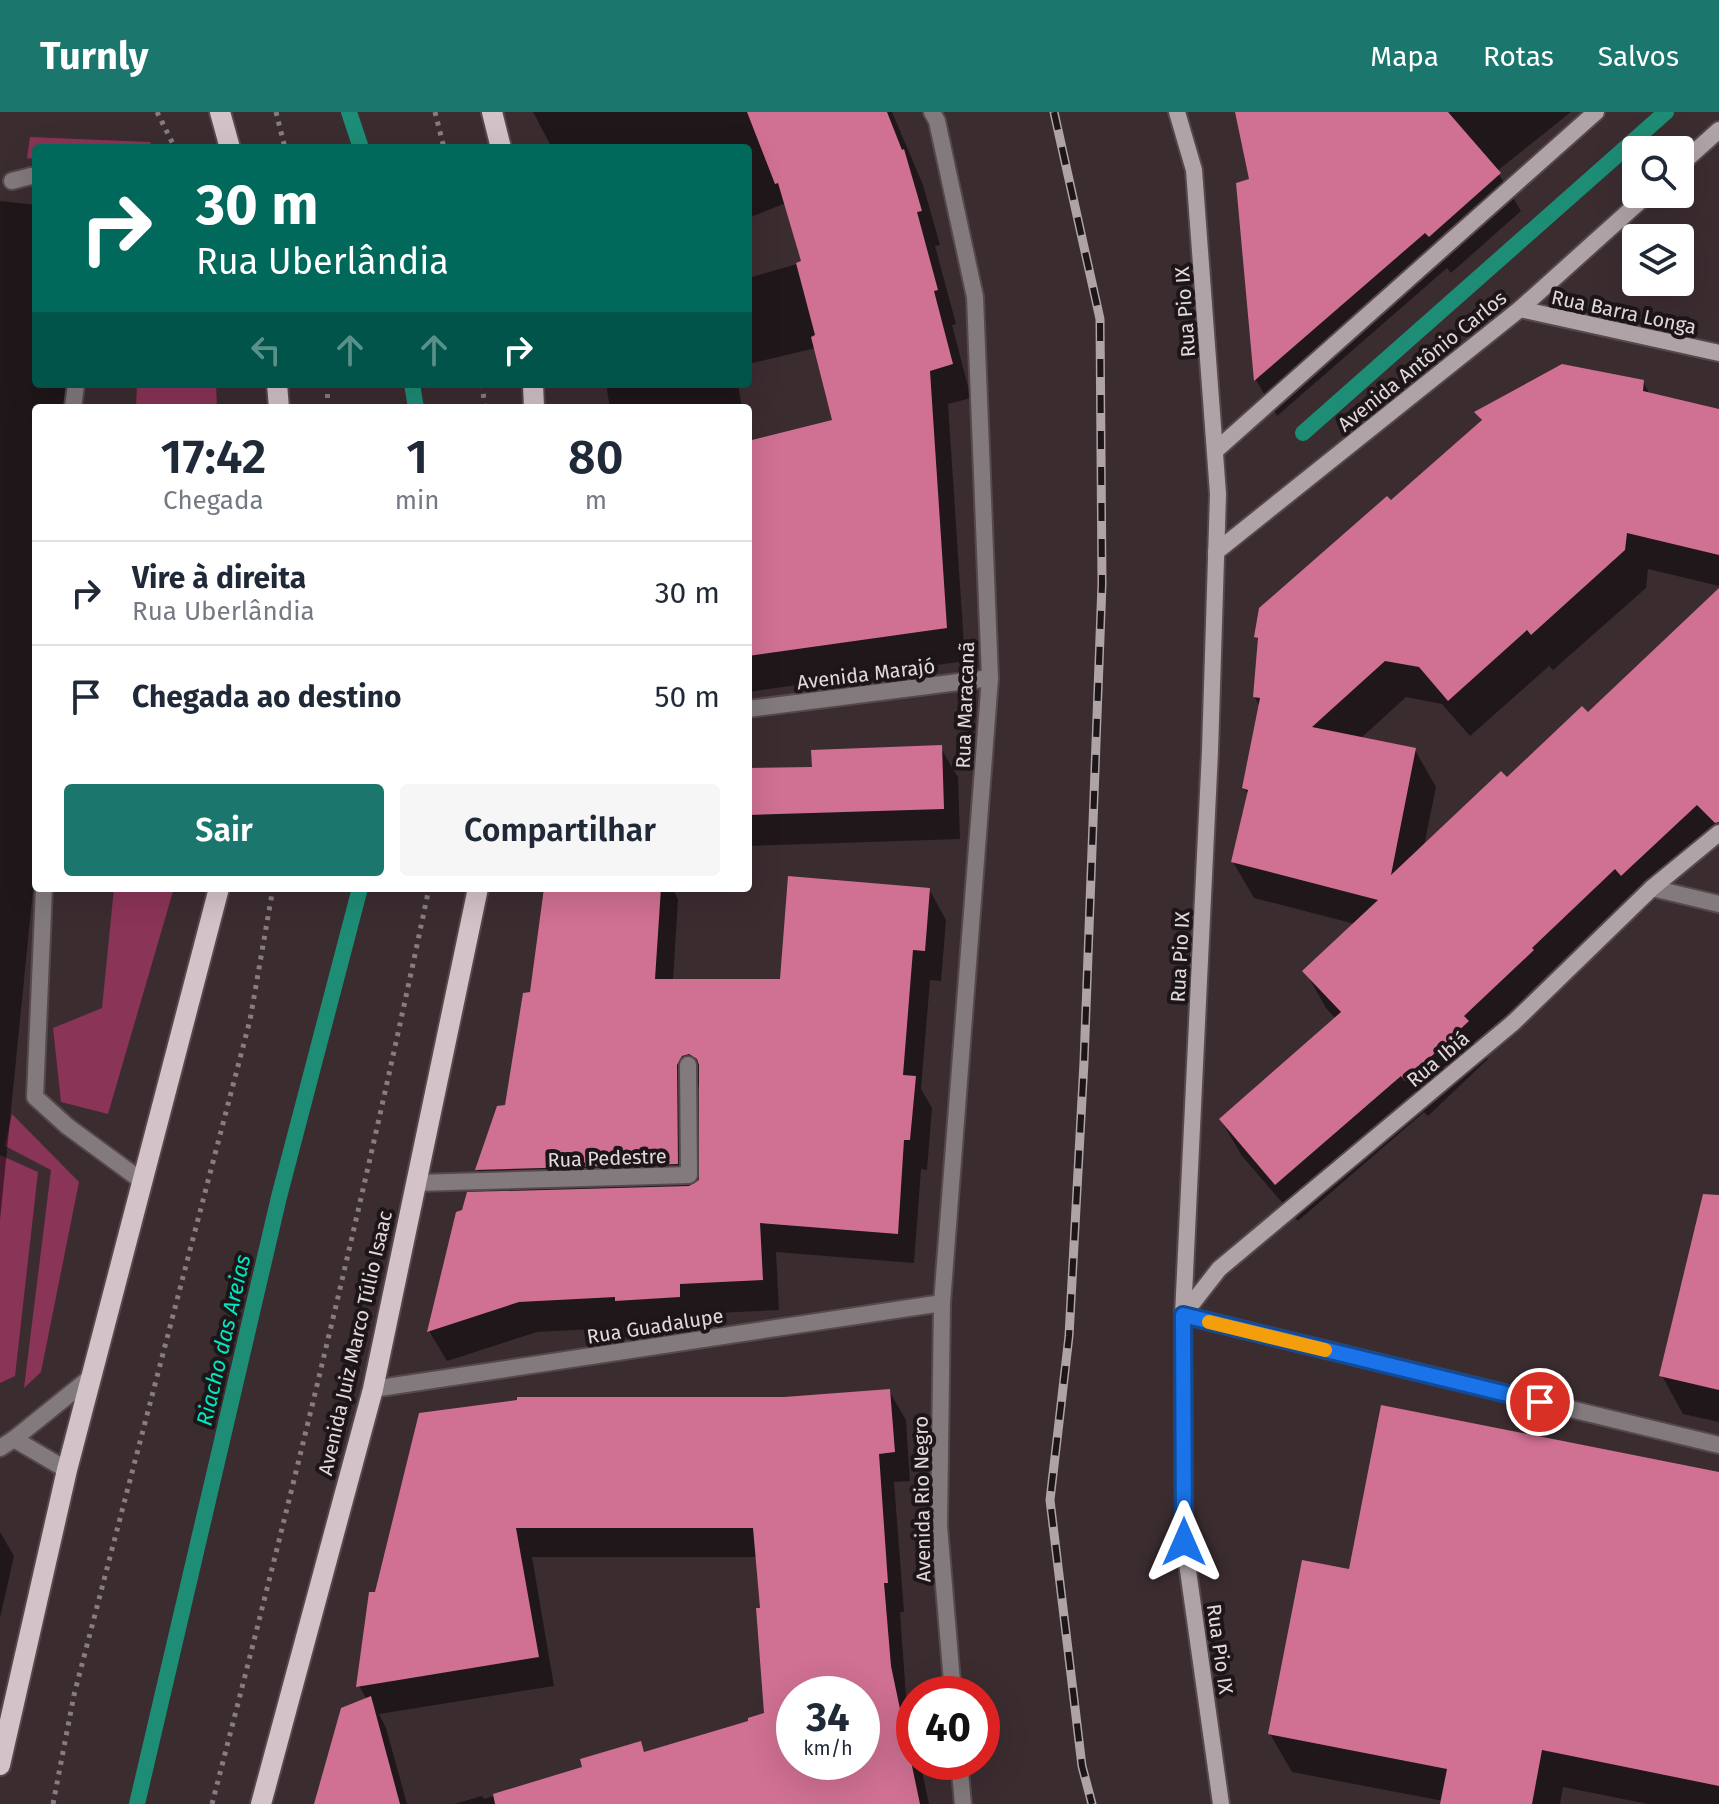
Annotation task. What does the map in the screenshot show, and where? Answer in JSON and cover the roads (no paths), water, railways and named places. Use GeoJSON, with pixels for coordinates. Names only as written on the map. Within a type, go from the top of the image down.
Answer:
{"type":"FeatureCollection","features":[{"type":"Feature","properties":{"kind":"main road"},"geometry":{"type":"LineString","coordinates":[[220,112],[229,144]]}},
{"type":"Feature","properties":{"kind":"main road"},"geometry":{"type":"LineString","coordinates":[[492,112],[500,144]]}},
{"type":"Feature","properties":{"kind":"main road"},"geometry":{"type":"LineString","coordinates":[[0,1765],[67,1470],[218,892]]}},
{"type":"Feature","properties":{"kind":"main road","name":"Avenida Juiz Marco Túlio Isaac"},"geometry":{"type":"LineString","coordinates":[[261,1804],[373,1389],[477,892]]}},
{"type":"Feature","properties":{"kind":"street","name":"Rua Maracanã"},"geometry":{"type":"LineString","coordinates":[[932,112],[937,121],[975,297],[990,678],[942,1303]]}},
{"type":"Feature","properties":{"kind":"street","name":"Rua Pio IX"},"geometry":{"type":"LineString","coordinates":[[1177,112],[1194,170],[1218,494],[1209,767],[1183,1315],[1184,1542],[1221,1804]]}},
{"type":"Feature","properties":{"kind":"street"},"geometry":{"type":"LineString","coordinates":[[1215,451],[1596,112]]}},
{"type":"Feature","properties":{"kind":"street"},"geometry":{"type":"LineString","coordinates":[[1694,152],[1719,130]]}},
{"type":"Feature","properties":{"kind":"street"},"geometry":{"type":"LineString","coordinates":[[12,181],[32,176]]}},
{"type":"Feature","properties":{"kind":"street","name":"Avenida Antônio Carlos"},"geometry":{"type":"LineString","coordinates":[[1216,552],[1520,309],[1632,208]]}},
{"type":"Feature","properties":{"kind":"street","name":"Rua Barra Longa"},"geometry":{"type":"LineString","coordinates":[[1520,309],[1719,353]]}},
{"type":"Feature","properties":{"kind":"street","name":"Avenida Marajó"},"geometry":{"type":"LineString","coordinates":[[752,708],[990,678]]}},
{"type":"Feature","properties":{"kind":"street","name":"Rua Ibiá"},"geometry":{"type":"LineString","coordinates":[[1183,1315],[1219,1269],[1514,1022],[1652,888],[1719,833]]}},
{"type":"Feature","properties":{"kind":"street"},"geometry":{"type":"LineString","coordinates":[[1652,888],[1719,904]]}},
{"type":"Feature","properties":{"kind":"street"},"geometry":{"type":"LineString","coordinates":[[44,892],[35,1097],[67,1126],[142,1181]]}},
{"type":"Feature","properties":{"kind":"street","name":"Rua Pedestre"},"geometry":{"type":"LineString","coordinates":[[416,1183],[689,1175],[688,1065]]}},
{"type":"Feature","properties":{"kind":"street","name":"Rua Guadalupe"},"geometry":{"type":"LineString","coordinates":[[373,1389],[942,1303]]}},
{"type":"Feature","properties":{"kind":"street","name":"Avenida Rio Negro"},"geometry":{"type":"LineString","coordinates":[[942,1303],[939,1526],[952,1676]]}},
{"type":"Feature","properties":{"kind":"street"},"geometry":{"type":"LineString","coordinates":[[1183,1315],[1719,1445]]}},
{"type":"Feature","properties":{"kind":"street"},"geometry":{"type":"LineString","coordinates":[[67,1470],[7,1444],[91,1377]]}},
{"type":"Feature","properties":{"kind":"street"},"geometry":{"type":"LineString","coordinates":[[961,1780],[963,1804]]}},
{"type":"Feature","properties":{"kind":"waterway","name":"Riacho das Areias"},"geometry":{"type":"LineString","coordinates":[[349,112],[360,144]]}},
{"type":"Feature","properties":{"kind":"waterway"},"geometry":{"type":"LineString","coordinates":[[1303,433],[1666,112]]}},
{"type":"Feature","properties":{"kind":"waterway","name":"Riacho das Areias"},"geometry":{"type":"LineString","coordinates":[[413,388],[415,404]]}},
{"type":"Feature","properties":{"kind":"waterway","name":"Riacho das Areias"},"geometry":{"type":"LineString","coordinates":[[137,1804],[279,1197],[359,892]]}},
{"type":"Feature","properties":{"kind":"railway"},"geometry":{"type":"LineString","coordinates":[[1054,112],[1100,319],[1102,584],[1084,1062],[1069,1336],[1050,1500],[1082,1766],[1092,1804]]}}]}
